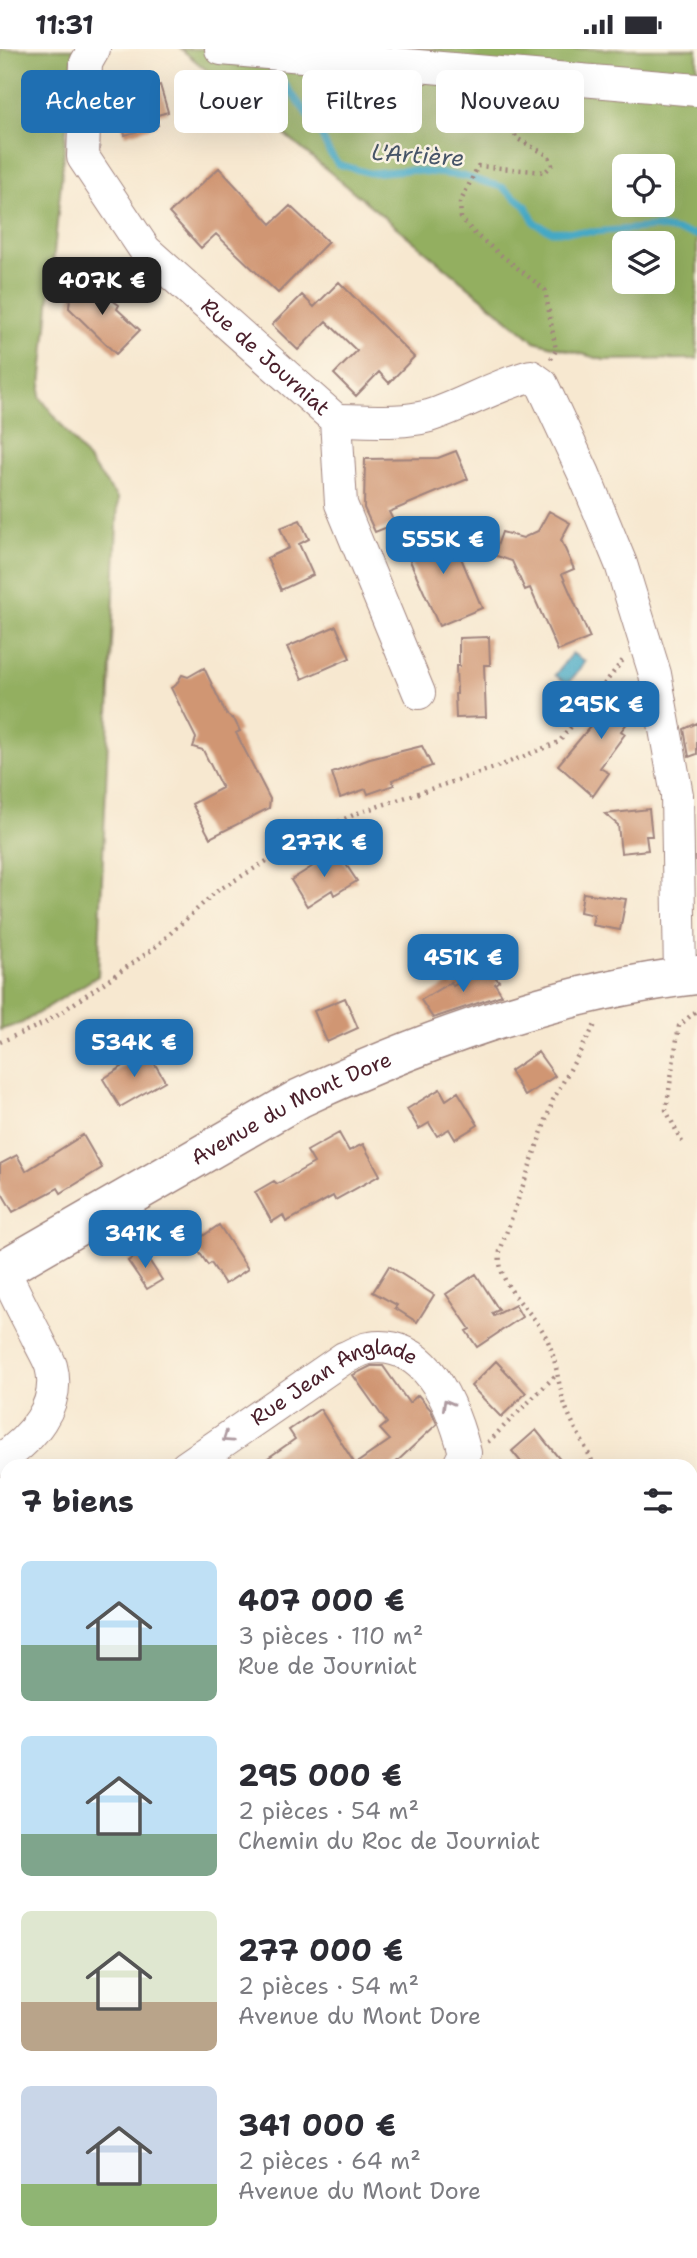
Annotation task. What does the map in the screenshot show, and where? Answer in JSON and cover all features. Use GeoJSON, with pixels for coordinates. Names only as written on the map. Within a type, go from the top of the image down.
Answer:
{"type":"FeatureCollection","features":[{"type":"Feature","properties":{"kind":"main road","name":"Avenue du Mont Dore"},"geometry":{"type":"LineString","coordinates":[[2,1270],[300,1098],[344,1077],[443,1038],[599,991],[691,987]]}},
{"type":"Feature","properties":{"kind":"street","name":"Rue de Journiat"},"geometry":{"type":"LineString","coordinates":[[94,49],[86,64],[83,157],[145,250],[336,420],[341,504],[419,693]]}},
{"type":"Feature","properties":{"kind":"street"},"geometry":{"type":"LineString","coordinates":[[227,50],[358,56],[697,90]]}},
{"type":"Feature","properties":{"kind":"street"},"geometry":{"type":"LineString","coordinates":[[336,420],[425,417],[459,406],[515,380],[531,376],[542,384],[590,487],[621,564],[655,674],[677,795],[691,987]]}},
{"type":"Feature","properties":{"kind":"street"},"geometry":{"type":"LineString","coordinates":[[2,1270],[51,1366],[53,1384],[50,1401],[39,1425],[2,1459]]}},
{"type":"Feature","properties":{"kind":"street","name":"Rue Jean Anglade"},"geometry":{"type":"LineString","coordinates":[[198,1459],[344,1358],[368,1348],[394,1348],[415,1357],[430,1373],[457,1421],[462,1459]]}},
{"type":"Feature","properties":{"kind":"path"},"geometry":{"type":"LineString","coordinates":[[514,133],[516,138],[549,156],[552,165],[545,171],[478,166],[460,203],[461,218],[476,235],[545,290],[556,350],[537,380]]}},
{"type":"Feature","properties":{"kind":"path"},"geometry":{"type":"LineString","coordinates":[[0,1042],[45,1023],[117,975],[153,949],[217,891],[315,832],[358,813],[497,767],[559,741],[606,684],[643,633]]}},
{"type":"Feature","properties":{"kind":"path"},"geometry":{"type":"LineString","coordinates":[[682,1142],[666,1110],[679,1026],[691,987]]}},
{"type":"Feature","properties":{"kind":"path"},"geometry":{"type":"LineString","coordinates":[[591,1459],[566,1408],[544,1333],[501,1275],[498,1265],[499,1251],[553,1100],[598,1019],[599,991]]}},
{"type":"Feature","properties":{"kind":"path"},"geometry":{"type":"LineString","coordinates":[[464,1459],[486,1445],[557,1373]]}},
{"type":"Feature","properties":{"kind":"green space"},"geometry":{"type":"Polygon","coordinates":[[[0,49],[74,49],[72,70],[21,70],[21,133],[66,133],[40,397],[118,499],[98,976],[22,1023],[0,1030],[0,49]]]}},
{"type":"Feature","properties":{"kind":"green space"},"geometry":{"type":"Polygon","coordinates":[[[181,49],[697,49],[697,359],[604,360],[534,341],[283,133],[288,133],[288,70],[206,70],[181,49]]]}},
{"type":"Feature","properties":{"kind":"water"},"geometry":{"type":"Polygon","coordinates":[[[572,653],[585,662],[568,684],[555,675],[572,653]]]}},
{"type":"Feature","properties":{"kind":"building"},"geometry":{"type":"Polygon","coordinates":[[[160,85],[168,112],[160,114],[160,85]]]}},
{"type":"Feature","properties":{"kind":"building"},"geometry":{"type":"Polygon","coordinates":[[[219,168],[271,224],[290,206],[328,242],[278,293],[216,234],[201,248],[169,213],[219,168]]]}},
{"type":"Feature","properties":{"kind":"building"},"geometry":{"type":"Polygon","coordinates":[[[85,281],[119,305],[117,309],[140,330],[116,354],[69,308],[70,297],[85,281]]]}},
{"type":"Feature","properties":{"kind":"building"},"geometry":{"type":"Polygon","coordinates":[[[339,282],[414,357],[389,383],[379,372],[356,396],[334,374],[357,351],[326,321],[298,350],[272,325],[302,295],[314,307],[339,282]]]}},
{"type":"Feature","properties":{"kind":"building"},"geometry":{"type":"Polygon","coordinates":[[[456,451],[468,479],[389,512],[395,524],[375,532],[364,508],[365,459],[438,458],[456,451]]]}},
{"type":"Feature","properties":{"kind":"building"},"geometry":{"type":"Polygon","coordinates":[[[549,511],[570,523],[561,540],[574,569],[562,574],[590,638],[558,651],[530,588],[525,590],[512,561],[494,555],[502,532],[523,538],[538,531],[549,511]]]}},
{"type":"Feature","properties":{"kind":"building"},"geometry":{"type":"Polygon","coordinates":[[[300,520],[309,539],[299,544],[313,575],[281,590],[267,558],[289,548],[280,528],[300,520]]]}},
{"type":"Feature","properties":{"kind":"building"},"geometry":{"type":"Polygon","coordinates":[[[448,527],[482,608],[439,626],[403,545],[448,527]]]}},
{"type":"Feature","properties":{"kind":"building"},"geometry":{"type":"Polygon","coordinates":[[[336,626],[350,658],[302,679],[287,647],[336,626]]]}},
{"type":"Feature","properties":{"kind":"building"},"geometry":{"type":"Polygon","coordinates":[[[489,637],[490,665],[484,665],[486,717],[456,718],[459,638],[489,637]]]}},
{"type":"Feature","properties":{"kind":"building"},"geometry":{"type":"Polygon","coordinates":[[[204,668],[226,714],[235,721],[240,731],[236,733],[270,799],[269,808],[210,838],[192,804],[222,788],[203,750],[193,747],[196,738],[171,688],[182,675],[188,677],[204,668]]]}},
{"type":"Feature","properties":{"kind":"building"},"geometry":{"type":"Polygon","coordinates":[[[626,684],[640,695],[642,704],[621,731],[625,734],[600,768],[609,773],[593,796],[558,765],[626,684]]]}},
{"type":"Feature","properties":{"kind":"building"},"geometry":{"type":"Polygon","coordinates":[[[697,723],[697,754],[689,757],[684,729],[697,723]]]}},
{"type":"Feature","properties":{"kind":"building"},"geometry":{"type":"Polygon","coordinates":[[[422,746],[432,766],[392,780],[394,785],[368,794],[366,789],[340,798],[332,773],[370,759],[422,746]]]}},
{"type":"Feature","properties":{"kind":"building"},"geometry":{"type":"Polygon","coordinates":[[[649,809],[652,836],[646,836],[648,850],[621,853],[618,825],[605,814],[649,809]]]}},
{"type":"Feature","properties":{"kind":"building"},"geometry":{"type":"Polygon","coordinates":[[[337,851],[357,881],[334,895],[332,890],[307,906],[291,880],[337,851]]]}},
{"type":"Feature","properties":{"kind":"building"},"geometry":{"type":"Polygon","coordinates":[[[583,893],[626,899],[620,930],[592,925],[594,915],[580,912],[583,893]]]}},
{"type":"Feature","properties":{"kind":"building"},"geometry":{"type":"Polygon","coordinates":[[[485,967],[499,981],[495,984],[502,995],[433,1018],[421,1000],[451,982],[453,986],[485,967]]]}},
{"type":"Feature","properties":{"kind":"building"},"geometry":{"type":"Polygon","coordinates":[[[345,998],[358,1028],[327,1042],[314,1011],[345,998]]]}},
{"type":"Feature","properties":{"kind":"building"},"geometry":{"type":"Polygon","coordinates":[[[147,1051],[165,1081],[120,1107],[103,1079],[147,1051]]]}},
{"type":"Feature","properties":{"kind":"building"},"geometry":{"type":"Polygon","coordinates":[[[538,1052],[555,1076],[525,1096],[510,1071],[538,1052]]]}},
{"type":"Feature","properties":{"kind":"building"},"geometry":{"type":"Polygon","coordinates":[[[440,1089],[446,1100],[458,1092],[478,1125],[455,1139],[449,1129],[437,1136],[429,1123],[419,1129],[407,1109],[440,1089]]]}},
{"type":"Feature","properties":{"kind":"building"},"geometry":{"type":"Polygon","coordinates":[[[339,1133],[349,1151],[363,1144],[380,1175],[335,1200],[333,1196],[286,1222],[283,1215],[272,1222],[255,1192],[274,1181],[277,1184],[314,1163],[307,1151],[339,1133]]]}},
{"type":"Feature","properties":{"kind":"building"},"geometry":{"type":"Polygon","coordinates":[[[83,1135],[102,1168],[61,1193],[58,1188],[13,1212],[0,1190],[0,1164],[17,1155],[26,1171],[83,1135]]]}},
{"type":"Feature","properties":{"kind":"building"},"geometry":{"type":"Polygon","coordinates":[[[219,1225],[248,1269],[225,1284],[193,1243],[219,1225]]]}},
{"type":"Feature","properties":{"kind":"building"},"geometry":{"type":"Polygon","coordinates":[[[143,1251],[162,1280],[147,1289],[128,1261],[143,1251]]]}},
{"type":"Feature","properties":{"kind":"building"},"geometry":{"type":"Polygon","coordinates":[[[389,1266],[434,1295],[417,1322],[395,1308],[397,1305],[373,1292],[389,1266]]]}},
{"type":"Feature","properties":{"kind":"building"},"geometry":{"type":"Polygon","coordinates":[[[476,1274],[499,1310],[492,1313],[494,1316],[515,1305],[522,1317],[477,1347],[466,1331],[470,1329],[446,1294],[476,1274]]]}},
{"type":"Feature","properties":{"kind":"building"},"geometry":{"type":"Polygon","coordinates":[[[496,1361],[526,1393],[501,1417],[471,1386],[496,1361]]]}},
{"type":"Feature","properties":{"kind":"building"},"geometry":{"type":"Polygon","coordinates":[[[371,1366],[383,1366],[409,1403],[418,1395],[431,1410],[437,1424],[400,1459],[362,1459],[390,1440],[380,1429],[387,1423],[353,1375],[371,1366]]]}},
{"type":"Feature","properties":{"kind":"building"},"geometry":{"type":"Polygon","coordinates":[[[320,1409],[352,1459],[266,1459],[295,1439],[289,1430],[320,1409]]]}},
{"type":"Feature","properties":{"kind":"building"},"geometry":{"type":"Polygon","coordinates":[[[536,1430],[560,1459],[518,1459],[512,1451],[536,1430]]]}},
{"type":"Feature","properties":{"kind":"waterway","name":"L'Artière"},"geometry":{"type":"LineString","coordinates":[[268,61],[320,132],[338,164],[369,173],[409,170],[463,176],[502,187],[526,206],[535,223],[551,231],[593,232],[656,227],[697,235]]}}]}
